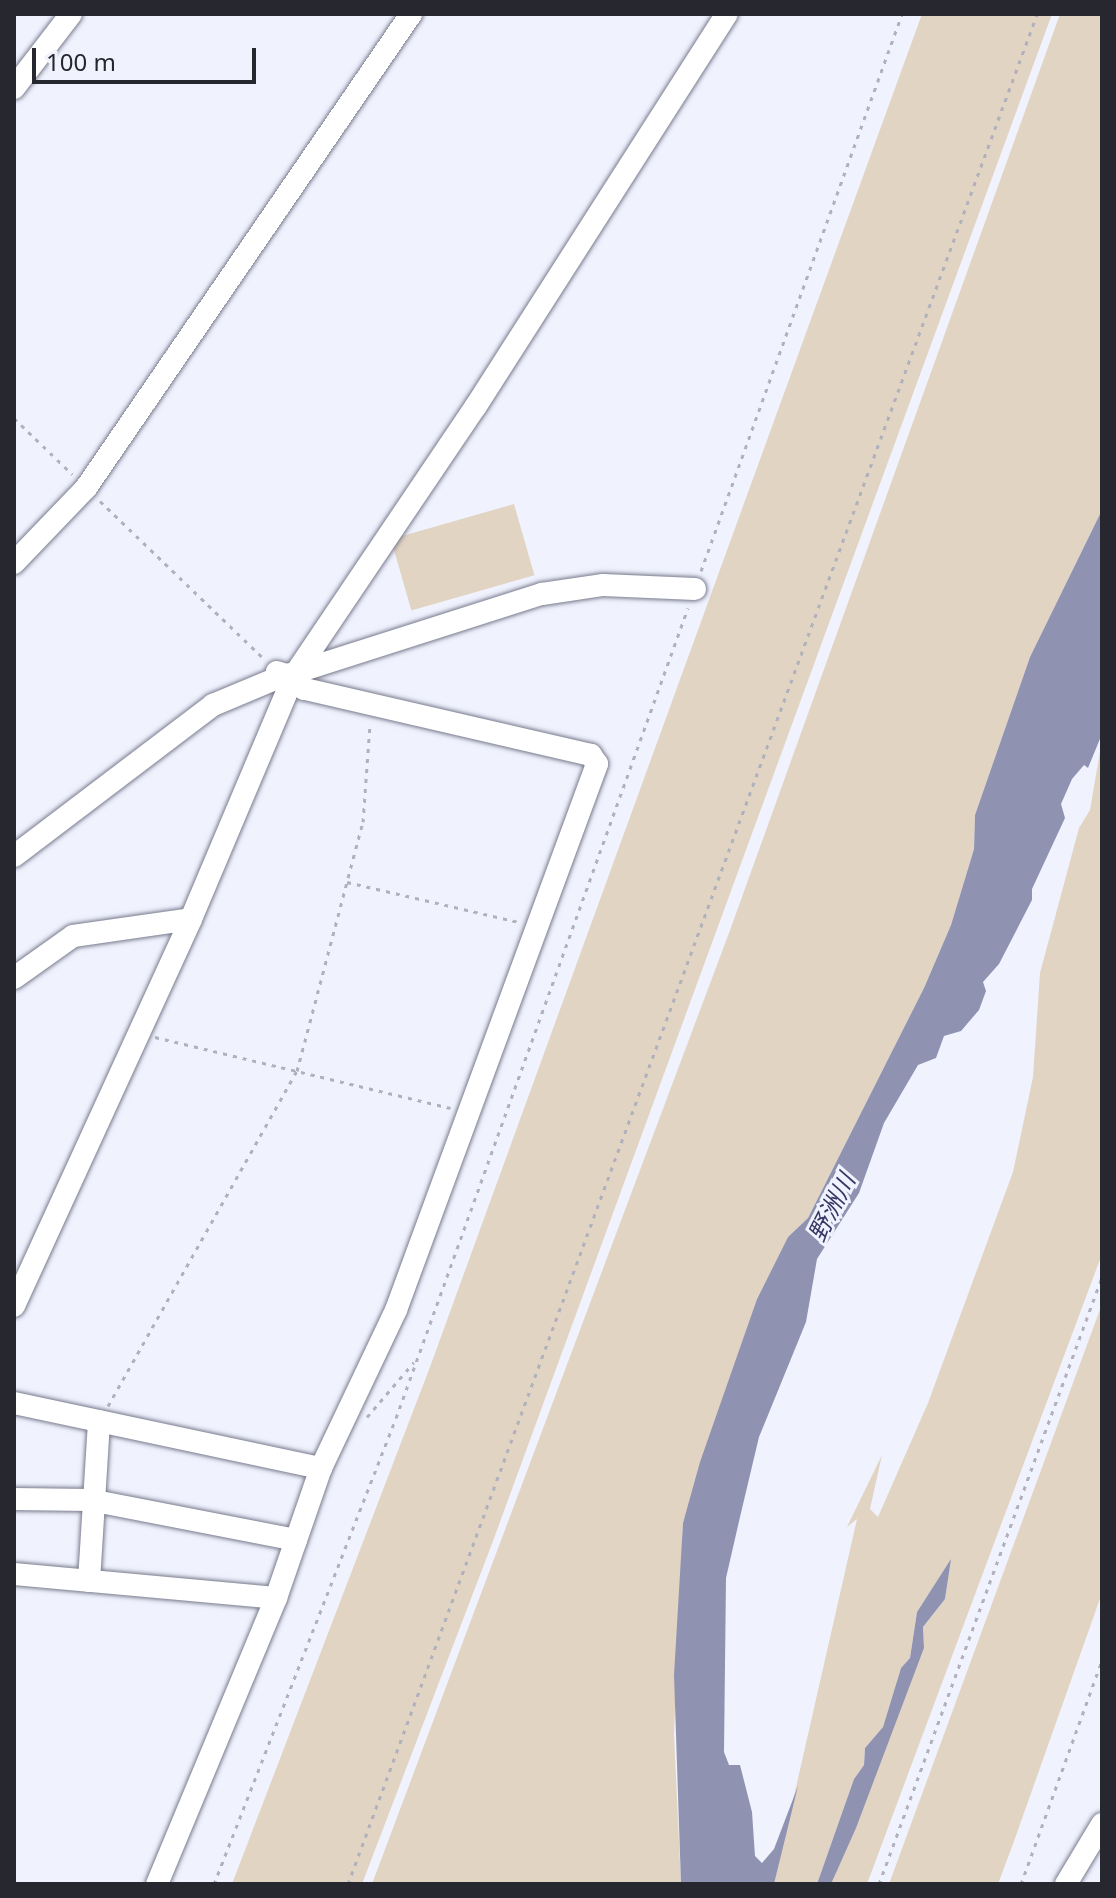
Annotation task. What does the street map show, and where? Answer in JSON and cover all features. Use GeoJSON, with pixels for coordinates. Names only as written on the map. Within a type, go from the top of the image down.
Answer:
{"type":"FeatureCollection","features":[{"type":"Feature","properties":{"kind":"street"},"geometry":{"type":"LineString","coordinates":[[14,88],[71,14]]}},
{"type":"Feature","properties":{"kind":"street"},"geometry":{"type":"LineString","coordinates":[[14,563],[86,488],[411,14]]}},
{"type":"Feature","properties":{"kind":"street"},"geometry":{"type":"LineString","coordinates":[[14,1306],[136,1032],[191,919],[285,675],[727,14]]}},
{"type":"Feature","properties":{"kind":"street"},"geometry":{"type":"LineString","coordinates":[[14,856],[213,705],[285,675],[542,594],[603,585],[695,589]]}},
{"type":"Feature","properties":{"kind":"street"},"geometry":{"type":"LineString","coordinates":[[157,1884],[276,1598],[321,1468],[396,1310],[472,1112],[597,764],[591,755],[304,689],[285,675]]}},
{"type":"Feature","properties":{"kind":"street"},"geometry":{"type":"LineString","coordinates":[[14,978],[73,936],[191,919]]}},
{"type":"Feature","properties":{"kind":"street"},"geometry":{"type":"LineString","coordinates":[[14,1403],[321,1468]]}},
{"type":"Feature","properties":{"kind":"street"},"geometry":{"type":"LineString","coordinates":[[89,1581],[90,1500],[99,1421]]}},
{"type":"Feature","properties":{"kind":"street"},"geometry":{"type":"LineString","coordinates":[[14,1499],[90,1500],[296,1540]]}},
{"type":"Feature","properties":{"kind":"street"},"geometry":{"type":"LineString","coordinates":[[14,1574],[276,1598]]}},
{"type":"Feature","properties":{"kind":"street"},"geometry":{"type":"LineString","coordinates":[[1066,1884],[1102,1824]]}},
{"type":"Feature","properties":{"kind":"path"},"geometry":{"type":"LineString","coordinates":[[214,1884],[417,1360],[902,14]]}},
{"type":"Feature","properties":{"kind":"path"},"geometry":{"type":"LineString","coordinates":[[348,1884],[1037,14]]}},
{"type":"Feature","properties":{"kind":"path"},"geometry":{"type":"LineString","coordinates":[[14,418],[285,675]]}},
{"type":"Feature","properties":{"kind":"path"},"geometry":{"type":"LineString","coordinates":[[99,1421],[296,1074],[363,822],[371,704]]}},
{"type":"Feature","properties":{"kind":"path"},"geometry":{"type":"LineString","coordinates":[[347,882],[539,927]]}},
{"type":"Feature","properties":{"kind":"path"},"geometry":{"type":"LineString","coordinates":[[136,1032],[296,1074],[472,1112]]}},
{"type":"Feature","properties":{"kind":"path"},"geometry":{"type":"LineString","coordinates":[[879,1884],[1102,1277]]}},
{"type":"Feature","properties":{"kind":"path"},"geometry":{"type":"LineString","coordinates":[[363,1423],[387,1388],[417,1360]]}},
{"type":"Feature","properties":{"kind":"path"},"geometry":{"type":"LineString","coordinates":[[1021,1884],[1102,1660]]}},
{"type":"Feature","properties":{"kind":"shaded area"},"geometry":{"type":"Polygon","coordinates":[[[922,14],[1052,14],[493,1541],[362,1884],[232,1884],[430,1367],[922,14]]]}},
{"type":"Feature","properties":{"kind":"shaded area"},"geometry":{"type":"Polygon","coordinates":[[[1060,14],[1102,14],[1102,510],[1030,657],[975,815],[974,849],[951,925],[924,988],[808,1218],[788,1237],[757,1299],[683,1523],[674,1734],[681,1884],[372,1884],[729,933],[1060,14]]]}},
{"type":"Feature","properties":{"kind":"shaded area"},"geometry":{"type":"Polygon","coordinates":[[[514,504],[534,575],[411,610],[391,539],[514,504]]]}},
{"type":"Feature","properties":{"kind":"shaded area"},"geometry":{"type":"Polygon","coordinates":[[[1102,740],[1102,1254],[867,1884],[831,1884],[924,1648],[923,1627],[945,1599],[950,1561],[917,1612],[910,1658],[901,1668],[883,1727],[865,1748],[864,1765],[854,1779],[817,1884],[774,1884],[857,1519],[847,1527],[882,1455],[870,1509],[878,1517],[928,1403],[1013,1172],[1033,1077],[1040,973],[1079,828],[1090,810],[1102,740]]]}},
{"type":"Feature","properties":{"kind":"shaded area"},"geometry":{"type":"Polygon","coordinates":[[[1102,1304],[1102,1593],[1013,1844],[998,1884],[889,1884],[1102,1304]]]}},
{"type":"Feature","properties":{"kind":"water","name":"野洲川"},"geometry":{"type":"Polygon","coordinates":[[[1102,510],[1102,734],[1088,768],[1084,765],[1072,779],[1061,804],[1065,818],[1032,889],[1032,900],[999,964],[983,982],[986,991],[979,1010],[961,1031],[944,1036],[936,1058],[918,1065],[884,1123],[859,1193],[817,1259],[806,1322],[759,1437],[726,1578],[724,1752],[729,1765],[740,1765],[752,1812],[755,1856],[762,1863],[774,1849],[798,1786],[774,1884],[681,1884],[674,1675],[683,1523],[700,1462],[757,1299],[788,1237],[808,1218],[924,988],[951,925],[974,849],[975,815],[1030,657],[1102,510]]]}},
{"type":"Feature","properties":{"kind":"water"},"geometry":{"type":"Polygon","coordinates":[[[951,1559],[945,1599],[923,1627],[924,1648],[856,1828],[831,1884],[817,1884],[854,1779],[864,1765],[865,1748],[883,1727],[901,1668],[910,1658],[917,1612],[951,1559]]]}}]}
